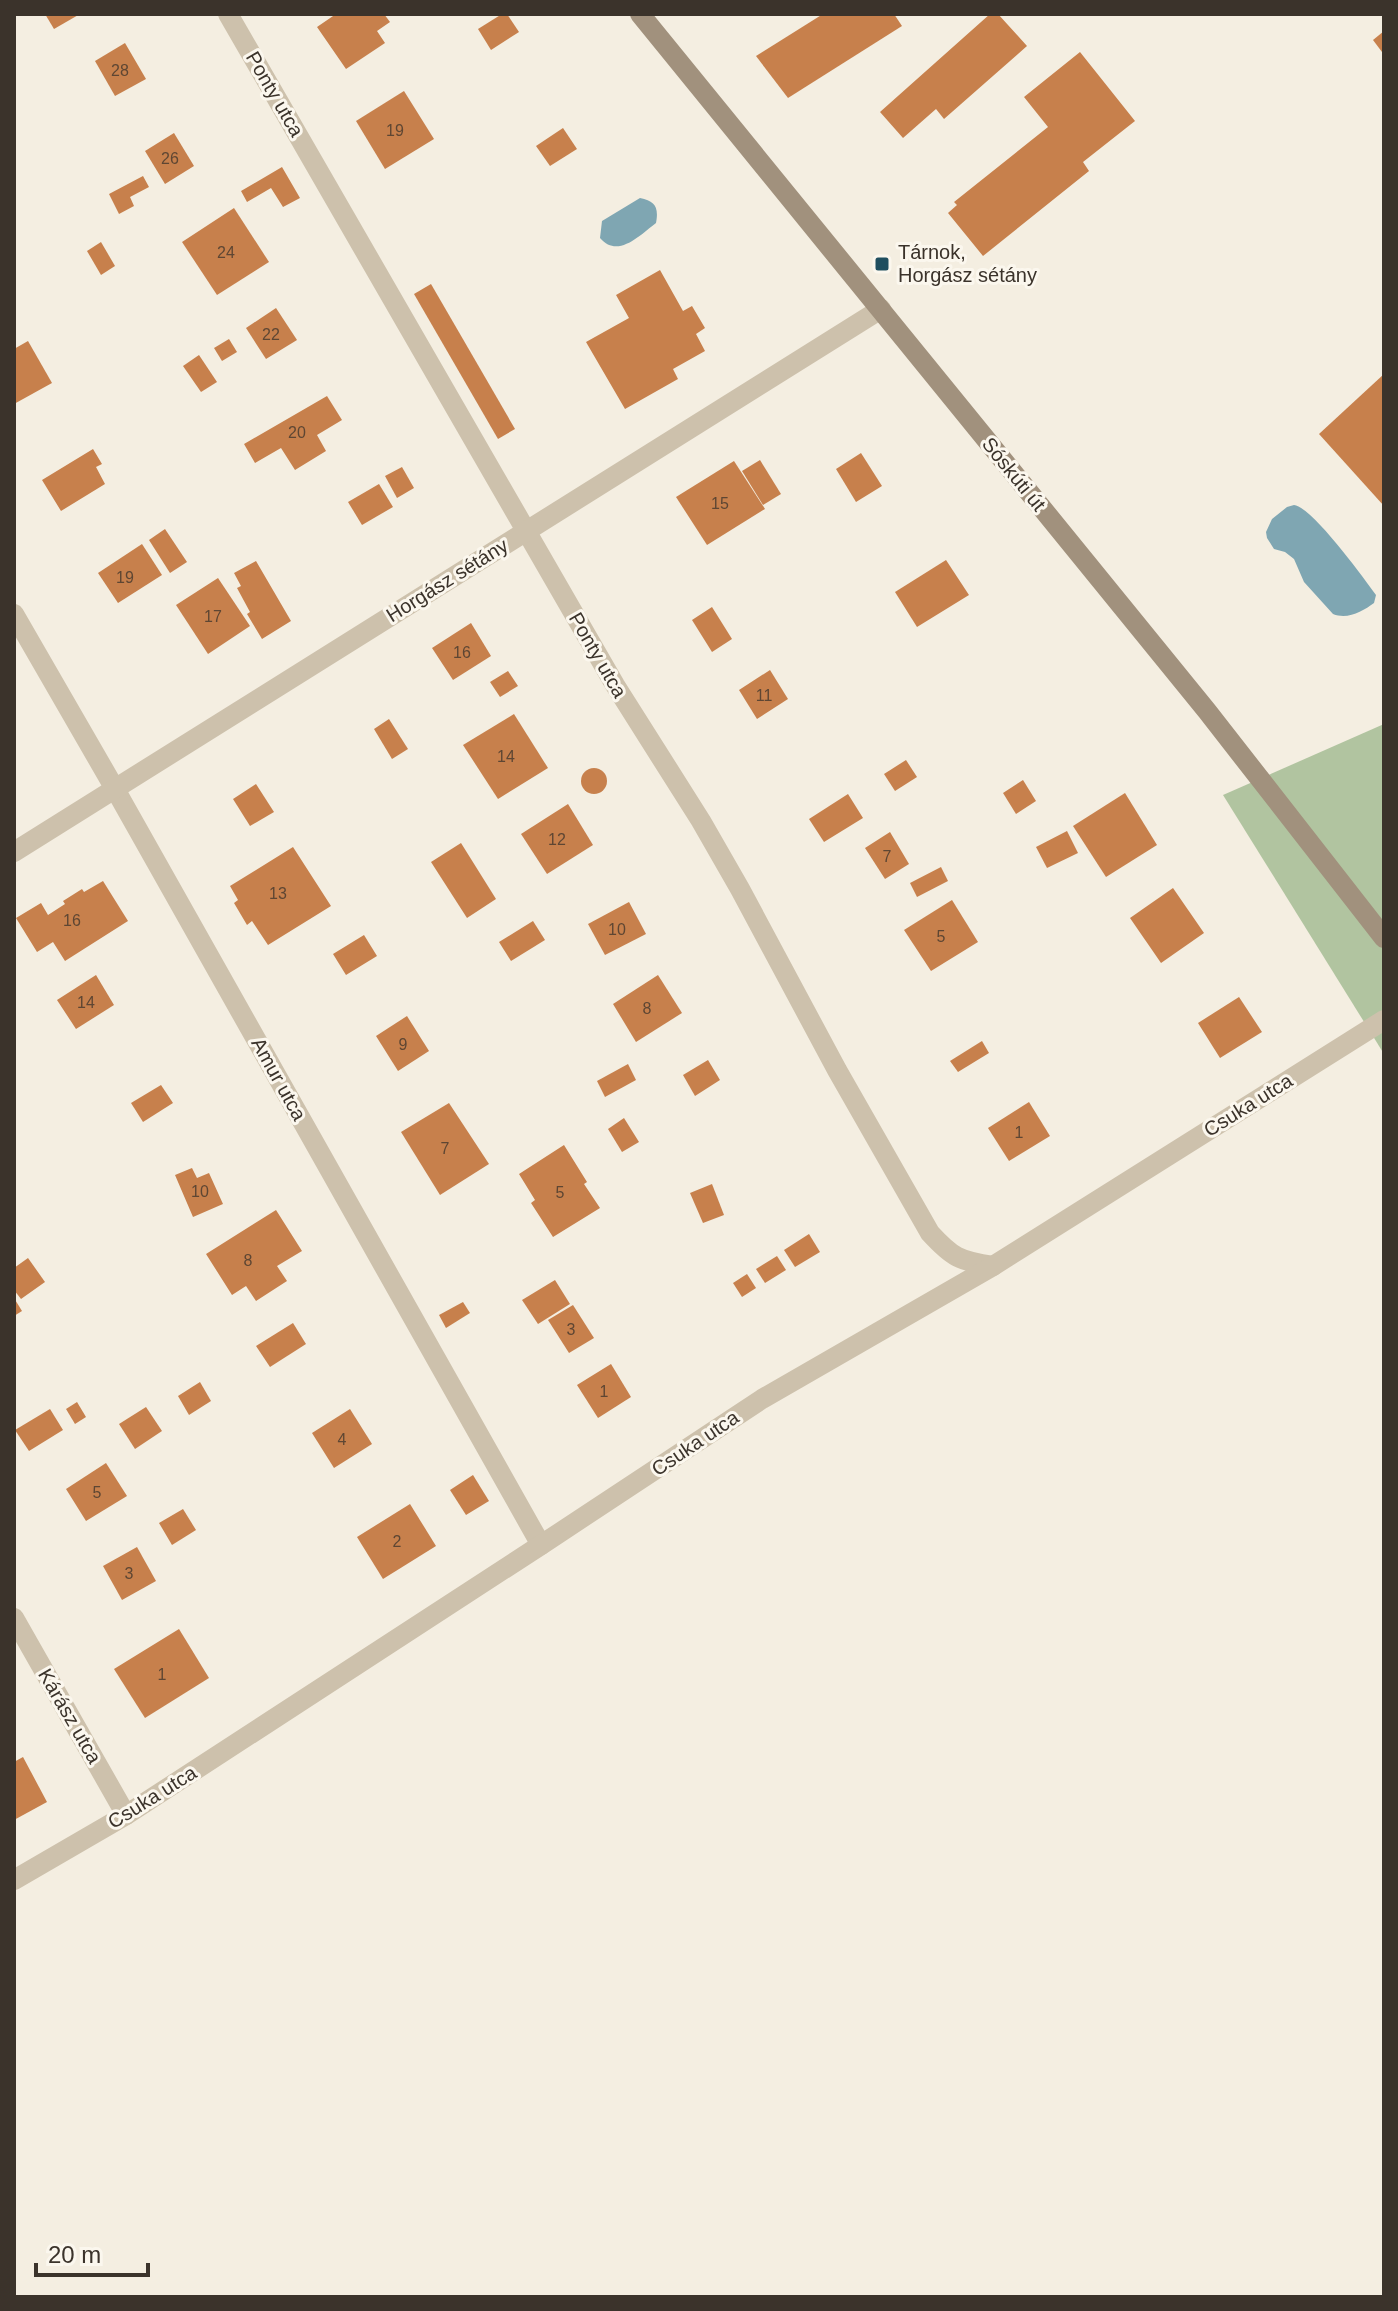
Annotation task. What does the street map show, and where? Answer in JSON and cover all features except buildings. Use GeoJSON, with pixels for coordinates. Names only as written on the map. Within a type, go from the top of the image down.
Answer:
{"type":"FeatureCollection","features":[{"type":"Feature","properties":{"kind":"main road","name":"Sóskúti út"},"geometry":{"type":"LineString","coordinates":[[640,14],[1197,699],[1384,938]]}},
{"type":"Feature","properties":{"kind":"street","name":"Ponty utca"},"geometry":{"type":"LineString","coordinates":[[228,14],[615,685],[701,821],[930,1233],[950,1255],[971,1263],[993,1266]]}},
{"type":"Feature","properties":{"kind":"street","name":"Horgász sétány"},"geometry":{"type":"LineString","coordinates":[[14,852],[881,309]]}},
{"type":"Feature","properties":{"kind":"street","name":"Amur utca"},"geometry":{"type":"LineString","coordinates":[[14,614],[541,1545]]}},
{"type":"Feature","properties":{"kind":"street","name":"Csuka utca"},"geometry":{"type":"LineString","coordinates":[[14,1880],[126,1815],[762,1399],[993,1266],[1384,1020]]}},
{"type":"Feature","properties":{"kind":"street","name":"Kárász utca"},"geometry":{"type":"LineString","coordinates":[[14,1618],[126,1815]]}},
{"type":"Feature","properties":{"kind":"green space"},"geometry":{"type":"Polygon","coordinates":[[[1384,724],[1384,1054],[1223,795],[1384,724]]]}},
{"type":"Feature","properties":{"kind":"water"},"geometry":{"type":"Polygon","coordinates":[[[640,198],[655,206],[656,223],[629,243],[621,246],[607,244],[600,238],[602,221],[640,198]]]}},
{"type":"Feature","properties":{"kind":"water"},"geometry":{"type":"Polygon","coordinates":[[[1294,505],[1313,517],[1337,544],[1376,595],[1374,603],[1350,615],[1333,614],[1304,582],[1294,559],[1274,549],[1266,532],[1272,519],[1294,505]]]}},
{"type":"Feature","properties":{"kind":"place","name":"Tárnok, Horgász sétány"},"geometry":{"type":"Point","coordinates":[882,264]}}]}
